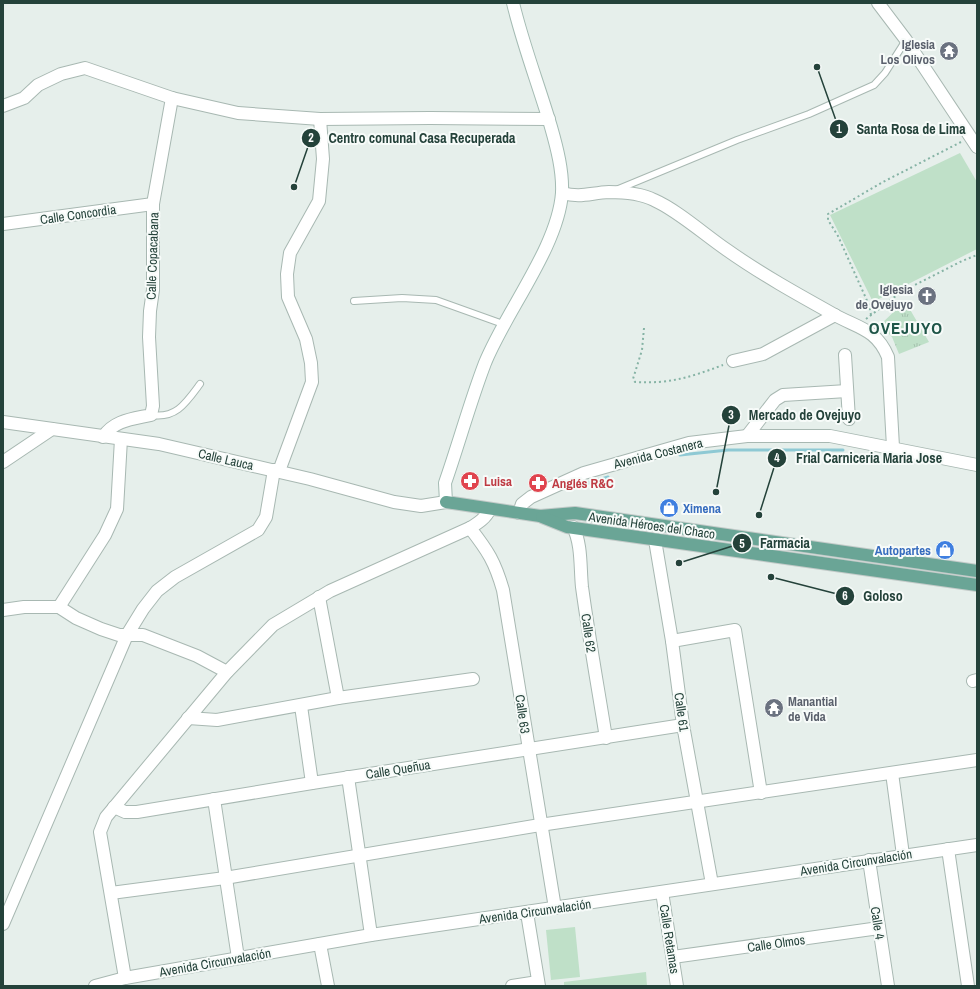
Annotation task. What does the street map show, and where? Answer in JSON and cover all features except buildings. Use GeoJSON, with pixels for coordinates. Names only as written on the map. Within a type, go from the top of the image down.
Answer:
{"type":"FeatureCollection","features":[{"type":"Feature","properties":{"kind":"main road","name":"Avenida Héroes del Chaco"},"geometry":{"type":"LineString","coordinates":[[446,502],[540,516],[573,527],[655,540],[977,585]]}},
{"type":"Feature","properties":{"kind":"main road","name":"Avenida Héroes del Chaco"},"geometry":{"type":"LineString","coordinates":[[540,516],[575,513],[977,571]]}},
{"type":"Feature","properties":{"kind":"main road"},"geometry":{"type":"LineString","coordinates":[[573,527],[575,513]]}},
{"type":"Feature","properties":{"kind":"main road"},"geometry":{"type":"LineString","coordinates":[[655,540],[656,525]]}},
{"type":"Feature","properties":{"kind":"street"},"geometry":{"type":"LineString","coordinates":[[446,502],[445,483],[485,363],[503,324],[548,239],[556,219],[562,193],[560,169],[549,119],[513,3]]}},
{"type":"Feature","properties":{"kind":"street"},"geometry":{"type":"LineString","coordinates":[[878,3],[906,40],[977,147]]}},
{"type":"Feature","properties":{"kind":"street"},"geometry":{"type":"LineString","coordinates":[[3,106],[24,98],[38,85],[61,74],[85,68],[172,98],[238,112],[320,119],[549,119]]}},
{"type":"Feature","properties":{"kind":"street","name":"Calle Copacabana"},"geometry":{"type":"LineString","coordinates":[[151,415],[153,406],[150,317],[153,290],[153,204],[172,98]]}},
{"type":"Feature","properties":{"kind":"street"},"geometry":{"type":"LineString","coordinates":[[3,924],[127,635],[143,609],[157,591],[175,577],[258,530],[266,517],[276,471],[312,382],[311,363],[306,339],[288,297],[287,274],[290,253],[319,201],[322,159],[320,119]]}},
{"type":"Feature","properties":{"kind":"street"},"geometry":{"type":"LineString","coordinates":[[562,193],[575,197],[610,192],[633,194],[654,200],[754,269],[835,316],[861,326],[872,334],[883,344],[888,357],[894,448]]}},
{"type":"Feature","properties":{"kind":"street","name":"Calle Concordia"},"geometry":{"type":"LineString","coordinates":[[3,224],[153,204]]}},
{"type":"Feature","properties":{"kind":"street"},"geometry":{"type":"LineString","coordinates":[[733,361],[763,354],[835,316]]}},
{"type":"Feature","properties":{"kind":"street"},"geometry":{"type":"LineString","coordinates":[[845,355],[849,419]]}},
{"type":"Feature","properties":{"kind":"street"},"geometry":{"type":"LineString","coordinates":[[747,436],[776,400],[783,395],[847,391]]}},
{"type":"Feature","properties":{"kind":"street"},"geometry":{"type":"LineString","coordinates":[[103,436],[109,428],[122,421],[151,415]]}},
{"type":"Feature","properties":{"kind":"street","name":"Calle Lauca"},"geometry":{"type":"LineString","coordinates":[[3,422],[159,444],[276,471],[394,502],[420,506],[446,502]]}},
{"type":"Feature","properties":{"kind":"street"},"geometry":{"type":"LineString","coordinates":[[3,462],[52,429]]}},
{"type":"Feature","properties":{"kind":"street","name":"Avenida Costanera"},"geometry":{"type":"LineString","coordinates":[[519,513],[522,504],[531,497],[584,473],[689,443],[747,436],[830,436],[977,465]]}},
{"type":"Feature","properties":{"kind":"street"},"geometry":{"type":"LineString","coordinates":[[59,607],[105,535],[117,509],[121,439]]}},
{"type":"Feature","properties":{"kind":"street"},"geometry":{"type":"LineString","coordinates":[[125,978],[100,832],[106,817],[114,806],[227,672],[273,625],[319,597],[391,562],[470,528],[480,522],[490,509]]}},
{"type":"Feature","properties":{"kind":"street","name":"Calle 62"},"geometry":{"type":"LineString","coordinates":[[573,527],[577,535],[580,575],[590,646],[606,738]]}},
{"type":"Feature","properties":{"kind":"street","name":"Calle 63"},"geometry":{"type":"LineString","coordinates":[[470,528],[486,548],[496,566],[503,590],[554,908]]}},
{"type":"Feature","properties":{"kind":"street","name":"Calle 61"},"geometry":{"type":"LineString","coordinates":[[655,540],[672,641],[683,725],[712,884]]}},
{"type":"Feature","properties":{"kind":"street"},"geometry":{"type":"LineString","coordinates":[[319,597],[338,698]]}},
{"type":"Feature","properties":{"kind":"street"},"geometry":{"type":"LineString","coordinates":[[3,610],[24,606],[59,607],[76,618],[101,630],[127,635],[144,635],[197,656],[227,672]]}},
{"type":"Feature","properties":{"kind":"street"},"geometry":{"type":"LineString","coordinates":[[672,641],[735,630],[761,793]]}},
{"type":"Feature","properties":{"kind":"street"},"geometry":{"type":"LineString","coordinates":[[188,718],[216,720],[338,698],[473,679]]}},
{"type":"Feature","properties":{"kind":"street"},"geometry":{"type":"LineString","coordinates":[[300,706],[312,783]]}},
{"type":"Feature","properties":{"kind":"street","name":"Calle Queñua"},"geometry":{"type":"LineString","coordinates":[[114,806],[125,812],[137,812],[348,777],[683,725]]}},
{"type":"Feature","properties":{"kind":"street"},"geometry":{"type":"LineString","coordinates":[[111,893],[225,878],[540,825],[977,760]]}},
{"type":"Feature","properties":{"kind":"street"},"geometry":{"type":"LineString","coordinates":[[892,773],[903,855]]}},
{"type":"Feature","properties":{"kind":"street"},"geometry":{"type":"LineString","coordinates":[[348,777],[371,935]]}},
{"type":"Feature","properties":{"kind":"street"},"geometry":{"type":"LineString","coordinates":[[214,799],[238,958]]}},
{"type":"Feature","properties":{"kind":"street","name":"Avenida Circunvalación"},"geometry":{"type":"LineString","coordinates":[[96,986],[125,978],[371,935],[977,845]]}},
{"type":"Feature","properties":{"kind":"street"},"geometry":{"type":"LineString","coordinates":[[948,849],[968,986]]}},
{"type":"Feature","properties":{"kind":"street","name":"Calle 4"},"geometry":{"type":"LineString","coordinates":[[869,860],[888,986]]}},
{"type":"Feature","properties":{"kind":"street","name":"Calle Retamas"},"geometry":{"type":"LineString","coordinates":[[662,892],[677,986]]}},
{"type":"Feature","properties":{"kind":"street"},"geometry":{"type":"LineString","coordinates":[[512,986],[538,984],[527,913]]}},
{"type":"Feature","properties":{"kind":"street","name":"Calle Olmos"},"geometry":{"type":"LineString","coordinates":[[673,957],[879,928]]}},
{"type":"Feature","properties":{"kind":"street"},"geometry":{"type":"LineString","coordinates":[[320,944],[328,986]]}},
{"type":"Feature","properties":{"kind":"lane"},"geometry":{"type":"LineString","coordinates":[[610,192],[637,179],[809,114],[874,85],[885,73],[906,40]]}},
{"type":"Feature","properties":{"kind":"lane"},"geometry":{"type":"LineString","coordinates":[[354,301],[402,298],[436,300],[503,324]]}},
{"type":"Feature","properties":{"kind":"lane"},"geometry":{"type":"LineString","coordinates":[[151,415],[162,417],[174,413],[186,402],[200,384]]}},
{"type":"Feature","properties":{"kind":"path"},"geometry":{"type":"LineString","coordinates":[[871,315],[869,305],[838,236],[828,220],[828,214],[847,201],[951,148],[970,136]]}},
{"type":"Feature","properties":{"kind":"path"},"geometry":{"type":"LineString","coordinates":[[861,326],[871,315],[901,292],[977,255]]}},
{"type":"Feature","properties":{"kind":"path"},"geometry":{"type":"LineString","coordinates":[[644,328],[642,350],[633,380],[635,382],[656,382],[687,378],[733,361]]}},
{"type":"Feature","properties":{"kind":"green space"},"geometry":{"type":"Polygon","coordinates":[[[960,153],[977,182],[977,249],[873,302],[830,215],[960,153]]]}},
{"type":"Feature","properties":{"kind":"green space"},"geometry":{"type":"Polygon","coordinates":[[[905,301],[929,342],[899,354],[892,337],[880,325],[905,301]]]}},
{"type":"Feature","properties":{"kind":"green space"},"geometry":{"type":"Polygon","coordinates":[[[575,927],[580,977],[551,980],[546,930],[575,927]]]}},
{"type":"Feature","properties":{"kind":"green space"},"geometry":{"type":"Polygon","coordinates":[[[646,972],[647,986],[564,986],[564,982],[646,972]]]}},
{"type":"Feature","properties":{"kind":"waterway"},"geometry":{"type":"LineString","coordinates":[[680,455],[728,450],[843,450]]}},
{"type":"Feature","properties":{"kind":"waterway"},"geometry":{"type":"LineString","coordinates":[[579,486],[608,477]]}},
{"type":"Feature","properties":{"kind":"place","name":"Iglesia Los Olivos"},"geometry":{"type":"Point","coordinates":[949,51]}},
{"type":"Feature","properties":{"kind":"place","name":"Santa Rosa de Lima"},"geometry":{"type":"Point","coordinates":[817,67]}},
{"type":"Feature","properties":{"kind":"place","name":"Centro comunal Casa Recuperada"},"geometry":{"type":"Point","coordinates":[294,187]}},
{"type":"Feature","properties":{"kind":"place","name":"Iglesia de Ovejuyo"},"geometry":{"type":"Point","coordinates":[927,296]}},
{"type":"Feature","properties":{"kind":"place","name":"Luisa"},"geometry":{"type":"Point","coordinates":[470,481]}},
{"type":"Feature","properties":{"kind":"place","name":"Anglés R&C"},"geometry":{"type":"Point","coordinates":[538,483]}},
{"type":"Feature","properties":{"kind":"place","name":"Mercado de Ovejuyo"},"geometry":{"type":"Point","coordinates":[716,492]}},
{"type":"Feature","properties":{"kind":"place","name":"Ximena"},"geometry":{"type":"Point","coordinates":[669,508]}},
{"type":"Feature","properties":{"kind":"place","name":"Frial Carniceria Maria Jose"},"geometry":{"type":"Point","coordinates":[759,515]}},
{"type":"Feature","properties":{"kind":"place","name":"Autopartes"},"geometry":{"type":"Point","coordinates":[945,550]}},
{"type":"Feature","properties":{"kind":"place","name":"Farmacia"},"geometry":{"type":"Point","coordinates":[679,563]}},
{"type":"Feature","properties":{"kind":"place","name":"Goloso"},"geometry":{"type":"Point","coordinates":[771,577]}},
{"type":"Feature","properties":{"kind":"place","name":"Manantial de Vida"},"geometry":{"type":"Point","coordinates":[774,708]}},
{"type":"Feature","properties":{"kind":"district","name":"OVEJUYO"},"geometry":{"type":"Point","coordinates":[906,328]}}]}
